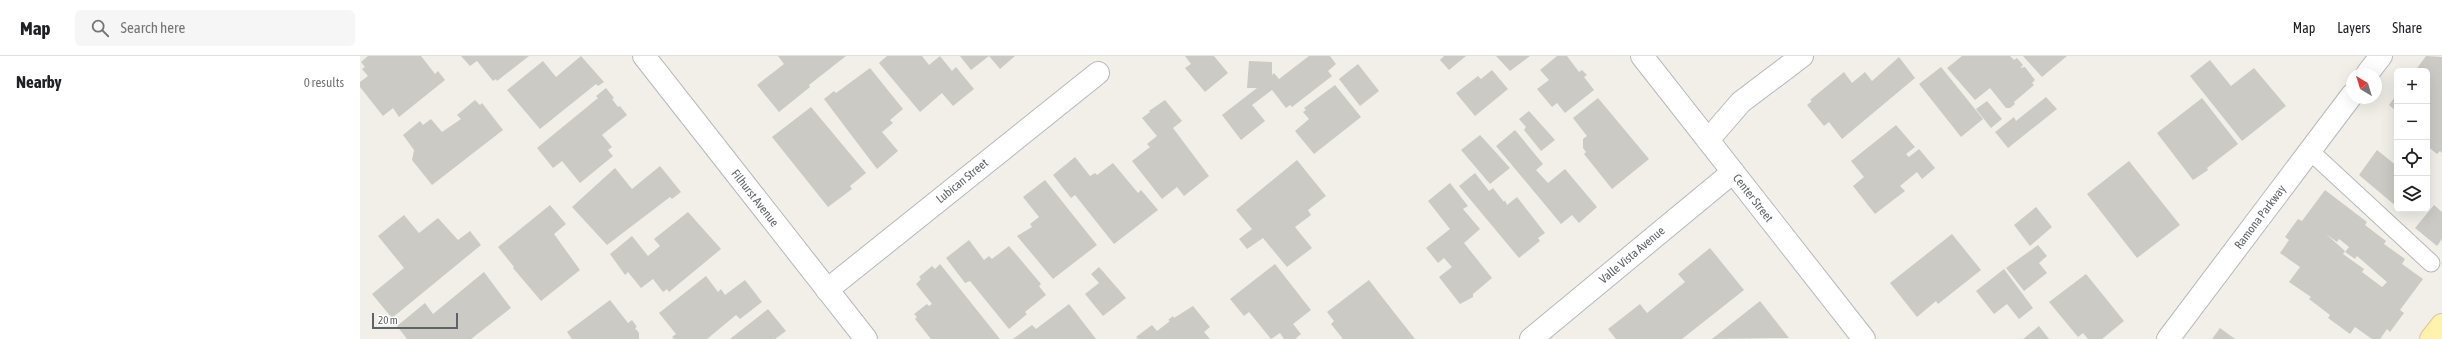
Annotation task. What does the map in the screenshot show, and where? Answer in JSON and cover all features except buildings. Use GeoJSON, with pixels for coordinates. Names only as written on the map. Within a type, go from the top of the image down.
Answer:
{"type":"FeatureCollection","features":[{"type":"Feature","properties":{"kind":"main road"},"geometry":{"type":"LineString","coordinates":[[2431,339],[2442,325]]}},
{"type":"Feature","properties":{"kind":"street","name":"Filhurst Avenue"},"geometry":{"type":"LineString","coordinates":[[644,56],[866,339]]}},
{"type":"Feature","properties":{"kind":"street","name":"Center Street"},"geometry":{"type":"LineString","coordinates":[[1642,56],[1864,339]]}},
{"type":"Feature","properties":{"kind":"street"},"geometry":{"type":"LineString","coordinates":[[1708,140],[1741,102],[1802,56]]}},
{"type":"Feature","properties":{"kind":"street"},"geometry":{"type":"LineString","coordinates":[[2372,68],[2381,56]]}},
{"type":"Feature","properties":{"kind":"street","name":"Lubican Street"},"geometry":{"type":"LineString","coordinates":[[827,290],[1098,73]]}},
{"type":"Feature","properties":{"kind":"street","name":"Ramona Parkway"},"geometry":{"type":"LineString","coordinates":[[2168,339],[2346,102]]}},
{"type":"Feature","properties":{"kind":"street","name":"Valle Vista Avenue"},"geometry":{"type":"LineString","coordinates":[[1531,339],[1733,172]]}},
{"type":"Feature","properties":{"kind":"lane"},"geometry":{"type":"LineString","coordinates":[[2310,151],[2431,264]]}}]}
